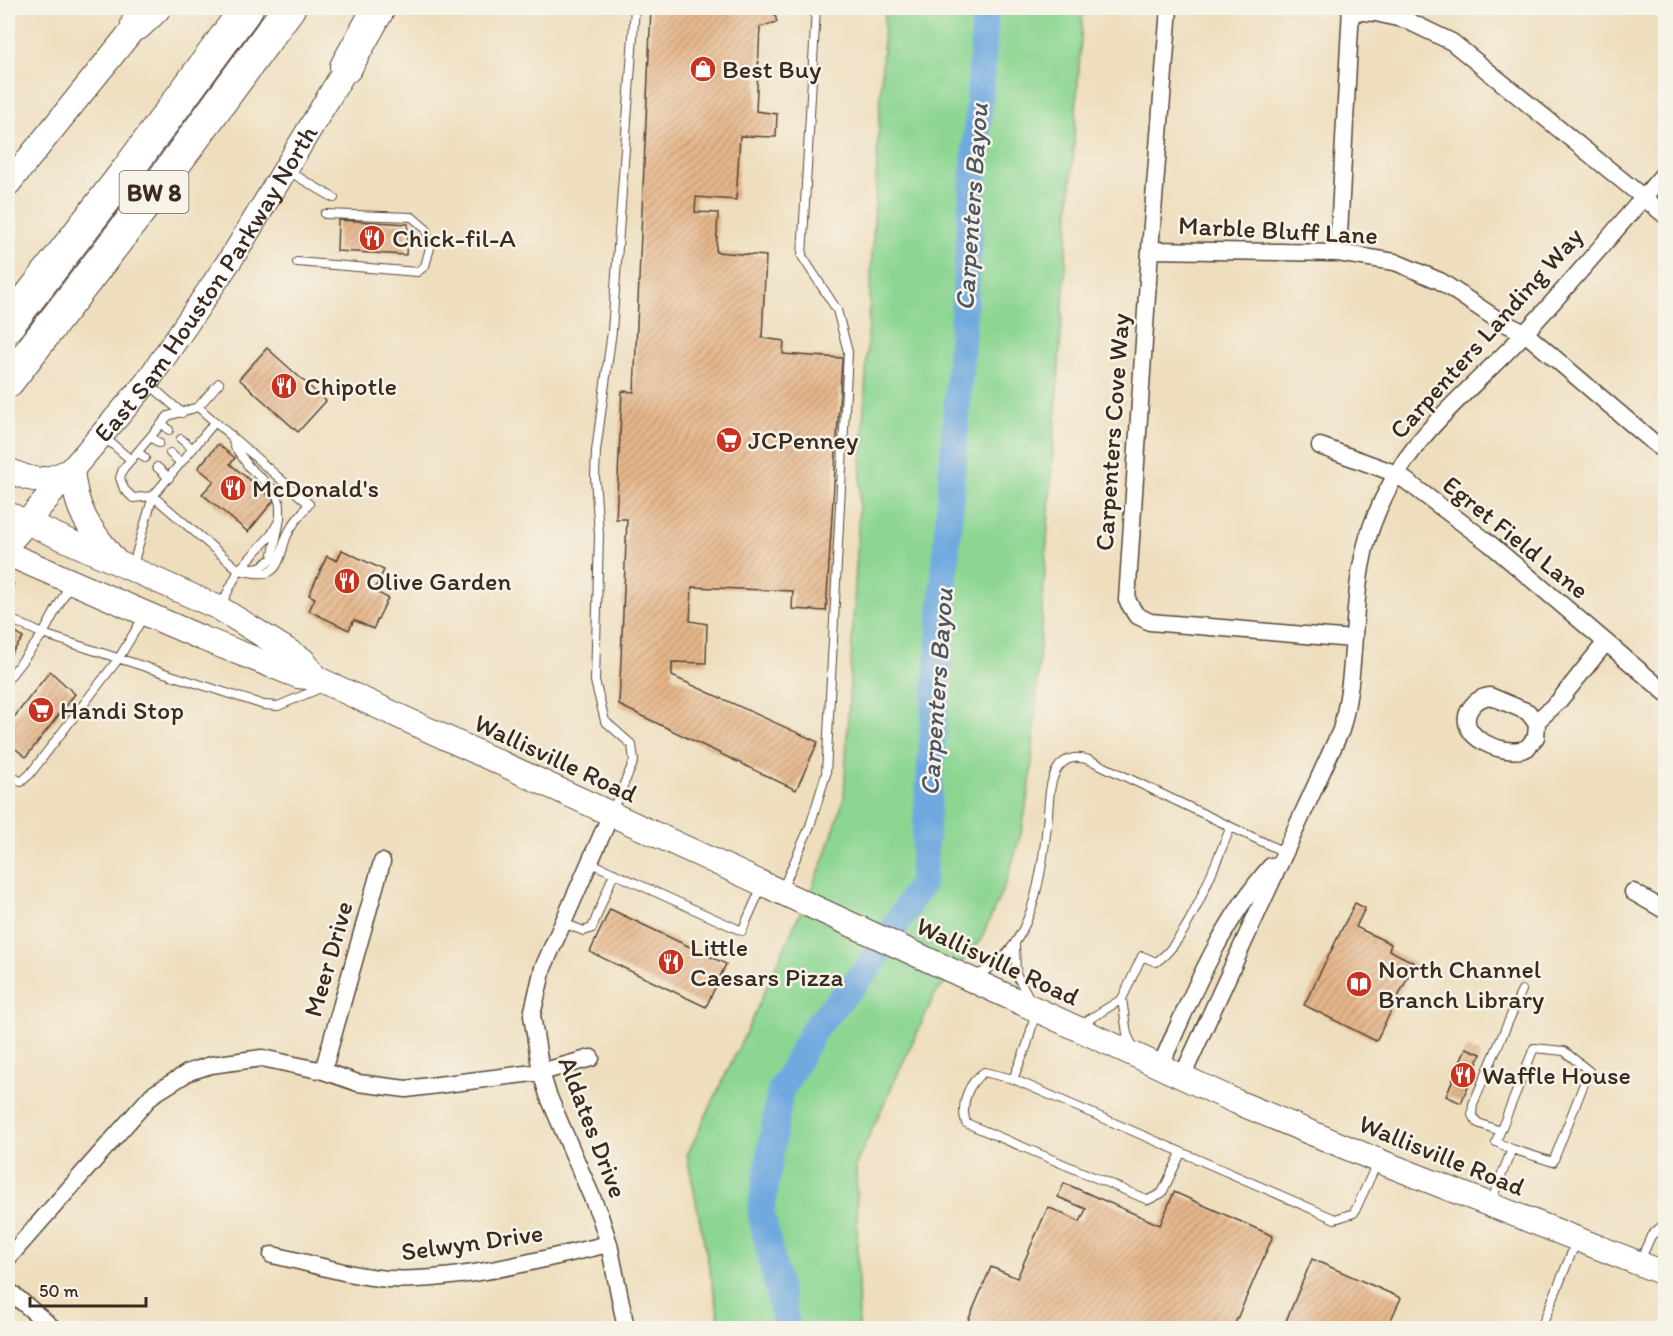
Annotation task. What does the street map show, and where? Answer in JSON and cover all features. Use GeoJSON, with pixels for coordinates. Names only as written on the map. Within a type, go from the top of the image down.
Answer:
{"type":"FeatureCollection","features":[{"type":"Feature","properties":{"kind":"highway","name":"BW 8"},"geometry":{"type":"LineString","coordinates":[[8,324],[127,171],[247,8]]}},
{"type":"Feature","properties":{"kind":"highway","name":"BW 8"},"geometry":{"type":"LineString","coordinates":[[10,377],[154,192],[289,8]]}},
{"type":"Feature","properties":{"kind":"highway"},"geometry":{"type":"LineString","coordinates":[[346,67],[379,8]]}},
{"type":"Feature","properties":{"kind":"main road","name":"East Sam Houston Parkway North"},"geometry":{"type":"LineString","coordinates":[[8,544],[17,518],[71,470],[147,382],[236,251],[346,67],[385,8]]}},
{"type":"Feature","properties":{"kind":"main road"},"geometry":{"type":"LineString","coordinates":[[8,184],[147,13]]}},
{"type":"Feature","properties":{"kind":"main road"},"geometry":{"type":"LineString","coordinates":[[8,470],[34,480],[49,480],[71,470],[74,496],[85,522],[124,565]]}},
{"type":"Feature","properties":{"kind":"main road","name":"Wallisville Road"},"geometry":{"type":"LineString","coordinates":[[17,518],[219,608],[303,660],[322,681]]}},
{"type":"Feature","properties":{"kind":"main road","name":"Wallisville Road"},"geometry":{"type":"LineString","coordinates":[[8,554],[145,614],[298,676],[322,681],[1182,1077],[1378,1161],[1665,1274]]}},
{"type":"Feature","properties":{"kind":"street","name":"Carpenters Cove Way"},"geometry":{"type":"LineString","coordinates":[[1169,8],[1126,590],[1131,608],[1136,615],[1150,622],[1353,639]]}},
{"type":"Feature","properties":{"kind":"street"},"geometry":{"type":"LineString","coordinates":[[1338,253],[1351,9],[1376,12],[1406,20],[1452,42],[1665,216]]}},
{"type":"Feature","properties":{"kind":"street","name":"Carpenters Landing Way"},"geometry":{"type":"LineString","coordinates":[[1182,1077],[1341,730],[1349,697],[1357,588],[1364,552],[1376,515],[1397,474],[1413,447],[1433,422],[1525,333],[1665,171]]}},
{"type":"Feature","properties":{"kind":"street","name":"Marble Bluff Lane"},"geometry":{"type":"LineString","coordinates":[[1150,250],[1338,253],[1395,262],[1440,280],[1497,320],[1525,333],[1665,453]]}},
{"type":"Feature","properties":{"kind":"street","name":"Egret Field Lane"},"geometry":{"type":"LineString","coordinates":[[1320,446],[1397,474],[1465,523],[1665,693]]}},
{"type":"Feature","properties":{"kind":"street"},"geometry":{"type":"LineString","coordinates":[[1536,722],[1558,702],[1606,642]]}},
{"type":"Feature","properties":{"kind":"street","name":"Aldates Drive"},"geometry":{"type":"LineString","coordinates":[[611,814],[535,992],[532,1015],[541,1072],[563,1133],[600,1216],[609,1244],[626,1329]]}},
{"type":"Feature","properties":{"kind":"street","name":"Carpenters Landing Way"},"geometry":{"type":"LineString","coordinates":[[1160,1066],[1212,953],[1257,882],[1284,852]]}},
{"type":"Feature","properties":{"kind":"street","name":"Meer Drive"},"geometry":{"type":"LineString","coordinates":[[323,1071],[382,862]]}},
{"type":"Feature","properties":{"kind":"street"},"geometry":{"type":"LineString","coordinates":[[1634,892],[1665,911]]}},
{"type":"Feature","properties":{"kind":"street"},"geometry":{"type":"LineString","coordinates":[[8,1258],[136,1111],[168,1083],[189,1072],[234,1060],[262,1058],[323,1071],[358,1083],[406,1089],[541,1072],[591,1058]]}},
{"type":"Feature","properties":{"kind":"street","name":"Selwyn Drive"},"geometry":{"type":"LineString","coordinates":[[272,1255],[369,1277],[407,1280],[511,1264],[609,1244]]}},
{"type":"Feature","properties":{"kind":"street"},"geometry":{"type":"LineString","coordinates":[[8,1290],[53,1329]]}},
{"type":"Feature","properties":{"kind":"lane"},"geometry":{"type":"LineString","coordinates":[[611,814],[634,761],[632,745],[605,721],[595,681],[599,535],[595,459],[611,350],[635,8]]}},
{"type":"Feature","properties":{"kind":"lane"},"geometry":{"type":"LineString","coordinates":[[591,862],[742,931],[772,888],[810,826],[826,774],[848,352],[837,310],[802,256],[816,8]]}},
{"type":"Feature","properties":{"kind":"lane"},"geometry":{"type":"LineString","coordinates":[[285,170],[334,198]]}},
{"type":"Feature","properties":{"kind":"lane"},"geometry":{"type":"LineString","coordinates":[[297,262],[417,272],[425,266],[430,248],[426,229],[412,217],[325,214]]}},
{"type":"Feature","properties":{"kind":"lane"},"geometry":{"type":"LineString","coordinates":[[147,382],[182,413]]}},
{"type":"Feature","properties":{"kind":"lane"},"geometry":{"type":"LineString","coordinates":[[198,407],[309,504],[294,523],[278,565],[264,576],[239,570],[153,496],[133,498],[124,489],[120,478],[131,460],[142,455],[151,436],[166,426],[168,416],[198,407],[219,383]]}},
{"type":"Feature","properties":{"kind":"lane"},"geometry":{"type":"LineString","coordinates":[[124,565],[153,496],[215,422]]}},
{"type":"Feature","properties":{"kind":"lane"},"geometry":{"type":"LineString","coordinates":[[230,435],[235,447],[249,467],[276,492],[280,519],[272,559],[260,567],[239,570]]}},
{"type":"Feature","properties":{"kind":"lane"},"geometry":{"type":"LineString","coordinates":[[102,436],[131,460]]}},
{"type":"Feature","properties":{"kind":"lane"},"geometry":{"type":"LineString","coordinates":[[151,436],[159,443]]}},
{"type":"Feature","properties":{"kind":"lane"},"geometry":{"type":"LineString","coordinates":[[181,439],[192,449]]}},
{"type":"Feature","properties":{"kind":"lane"},"geometry":{"type":"LineString","coordinates":[[170,453],[181,463]]}},
{"type":"Feature","properties":{"kind":"lane"},"geometry":{"type":"LineString","coordinates":[[157,468],[169,478]]}},
{"type":"Feature","properties":{"kind":"lane"},"geometry":{"type":"LineString","coordinates":[[219,608],[239,570],[271,535],[280,519]]}},
{"type":"Feature","properties":{"kind":"lane"},"geometry":{"type":"LineString","coordinates":[[8,679],[43,634],[71,581]]}},
{"type":"Feature","properties":{"kind":"lane"},"geometry":{"type":"LineString","coordinates":[[8,774],[21,782],[30,774],[119,658],[145,614]]}},
{"type":"Feature","properties":{"kind":"lane"},"geometry":{"type":"LineString","coordinates":[[8,618],[43,634],[264,705],[278,706],[322,681]]}},
{"type":"Feature","properties":{"kind":"lane"},"geometry":{"type":"LineString","coordinates":[[1013,1079],[1027,1045],[1036,1010],[1016,975],[1015,945],[1036,895],[1043,862],[1052,779],[1059,766],[1069,758],[1079,756],[1092,760],[1284,852]]}},
{"type":"Feature","properties":{"kind":"lane"},"geometry":{"type":"LineString","coordinates":[[1137,1056],[1127,1034],[1122,999],[1142,956],[1156,962],[1170,954],[1186,927],[1231,827]]}},
{"type":"Feature","properties":{"kind":"lane"},"geometry":{"type":"LineString","coordinates":[[563,923],[584,932],[592,928],[614,873]]}},
{"type":"Feature","properties":{"kind":"lane"},"geometry":{"type":"LineString","coordinates":[[968,978],[984,972],[1015,945]]}},
{"type":"Feature","properties":{"kind":"lane"},"geometry":{"type":"LineString","coordinates":[[1500,1131],[1478,1123],[1472,1115],[1473,1104],[1522,990]]}},
{"type":"Feature","properties":{"kind":"lane"},"geometry":{"type":"LineString","coordinates":[[1075,1028],[1122,999]]}},
{"type":"Feature","properties":{"kind":"lane"},"geometry":{"type":"LineString","coordinates":[[1534,1048],[1564,1051],[1589,1071],[1552,1162],[1512,1149],[1496,1142],[1534,1048]]}},
{"type":"Feature","properties":{"kind":"lane"},"geometry":{"type":"LineString","coordinates":[[1181,1153],[1162,1192],[1148,1200],[966,1123],[962,1111],[974,1078],[984,1072],[1013,1079],[1335,1219],[1354,1213],[1378,1161]]}},
{"type":"Feature","properties":{"kind":"lane"},"geometry":{"type":"LineString","coordinates":[[1489,1204],[1512,1149]]}},
{"type":"Feature","properties":{"kind":"lane"},"geometry":{"type":"LineString","coordinates":[[1639,1263],[1651,1236],[1665,1222]]}},
{"type":"Feature","properties":{"kind":"lane"},"geometry":{"type":"LineString","coordinates":[[1540,1329],[1577,1239]]}},
{"type":"Feature","properties":{"kind":"green space"},"geometry":{"type":"Polygon","coordinates":[[[885,8],[1083,8],[1031,776],[1022,830],[1007,880],[981,939],[934,996],[856,1164],[859,1328],[721,1328],[687,1155],[748,1028],[824,860],[844,798],[885,8]]]}},
{"type":"Feature","properties":{"kind":"building"},"geometry":{"type":"Polygon","coordinates":[[[651,8],[773,8],[777,22],[760,27],[756,111],[777,114],[776,137],[740,136],[736,200],[696,197],[695,212],[718,213],[716,252],[766,256],[762,338],[784,341],[783,354],[842,358],[826,611],[792,609],[793,591],[692,587],[690,621],[707,624],[706,663],[672,662],[672,676],[818,742],[796,790],[619,705],[627,519],[616,519],[622,391],[634,392],[651,8]]]}},
{"type":"Feature","properties":{"kind":"building","name":"Chick-fil-A"},"geometry":{"type":"Polygon","coordinates":[[[338,220],[408,224],[406,255],[337,251],[338,220]]]}},
{"type":"Feature","properties":{"kind":"building"},"geometry":{"type":"Polygon","coordinates":[[[267,348],[326,401],[298,432],[239,379],[267,348]]]}},
{"type":"Feature","properties":{"kind":"building","name":"McDonald's"},"geometry":{"type":"Polygon","coordinates":[[[218,444],[235,458],[230,464],[274,500],[248,532],[202,494],[214,481],[198,468],[218,444]]]}},
{"type":"Feature","properties":{"kind":"building","name":"Olive Garden"},"geometry":{"type":"Polygon","coordinates":[[[342,550],[384,570],[374,591],[388,598],[373,629],[354,620],[349,630],[309,611],[315,598],[309,595],[327,556],[337,561],[342,550]]]}},
{"type":"Feature","properties":{"kind":"building"},"geometry":{"type":"Polygon","coordinates":[[[8,627],[23,638],[8,658],[8,627]]]}},
{"type":"Feature","properties":{"kind":"building","name":"Handi Stop"},"geometry":{"type":"Polygon","coordinates":[[[50,671],[75,694],[26,757],[8,743],[8,725],[50,671]]]}},
{"type":"Feature","properties":{"kind":"building","name":"North Channel Branch Library"},"geometry":{"type":"Polygon","coordinates":[[[1355,903],[1365,908],[1356,927],[1391,944],[1389,950],[1415,963],[1376,1041],[1304,1005],[1355,903]]]}},
{"type":"Feature","properties":{"kind":"building"},"geometry":{"type":"Polygon","coordinates":[[[610,909],[726,964],[706,1007],[590,952],[610,909]]]}},
{"type":"Feature","properties":{"kind":"building","name":"Waffle House"},"geometry":{"type":"Polygon","coordinates":[[[1466,1048],[1481,1054],[1461,1103],[1446,1096],[1466,1048]]]}},
{"type":"Feature","properties":{"kind":"building"},"geometry":{"type":"Polygon","coordinates":[[[1064,1183],[1160,1225],[1174,1192],[1273,1236],[1233,1328],[965,1328],[991,1267],[1017,1278],[1048,1207],[1080,1222],[1086,1209],[1058,1197],[1064,1183]]]}},
{"type":"Feature","properties":{"kind":"building"},"geometry":{"type":"Polygon","coordinates":[[[1312,1259],[1401,1298],[1387,1328],[1283,1328],[1312,1259]]]}},
{"type":"Feature","properties":{"kind":"waterway","name":"Carpenters Bayou"},"geometry":{"type":"LineString","coordinates":[[787,1328],[761,1213],[780,1092],[816,1026],[869,967],[922,883],[986,8]]}},
{"type":"Feature","properties":{"kind":"place","name":"Best Buy"},"geometry":{"type":"Point","coordinates":[703,69]}},
{"type":"Feature","properties":{"kind":"place","name":"Chick-fil-A"},"geometry":{"type":"Point","coordinates":[372,238]}},
{"type":"Feature","properties":{"kind":"place","name":"Chipotle"},"geometry":{"type":"Point","coordinates":[284,386]}},
{"type":"Feature","properties":{"kind":"place","name":"JCPenney"},"geometry":{"type":"Point","coordinates":[729,440]}},
{"type":"Feature","properties":{"kind":"place","name":"McDonald's"},"geometry":{"type":"Point","coordinates":[233,488]}},
{"type":"Feature","properties":{"kind":"place","name":"Olive Garden"},"geometry":{"type":"Point","coordinates":[347,581]}},
{"type":"Feature","properties":{"kind":"place","name":"Handi Stop"},"geometry":{"type":"Point","coordinates":[41,710]}},
{"type":"Feature","properties":{"kind":"place","name":"Little Caesars Pizza"},"geometry":{"type":"Point","coordinates":[671,962]}},
{"type":"Feature","properties":{"kind":"place","name":"North Channel Branch Library"},"geometry":{"type":"Point","coordinates":[1359,984]}},
{"type":"Feature","properties":{"kind":"place","name":"Waffle House"},"geometry":{"type":"Point","coordinates":[1463,1075]}}]}
